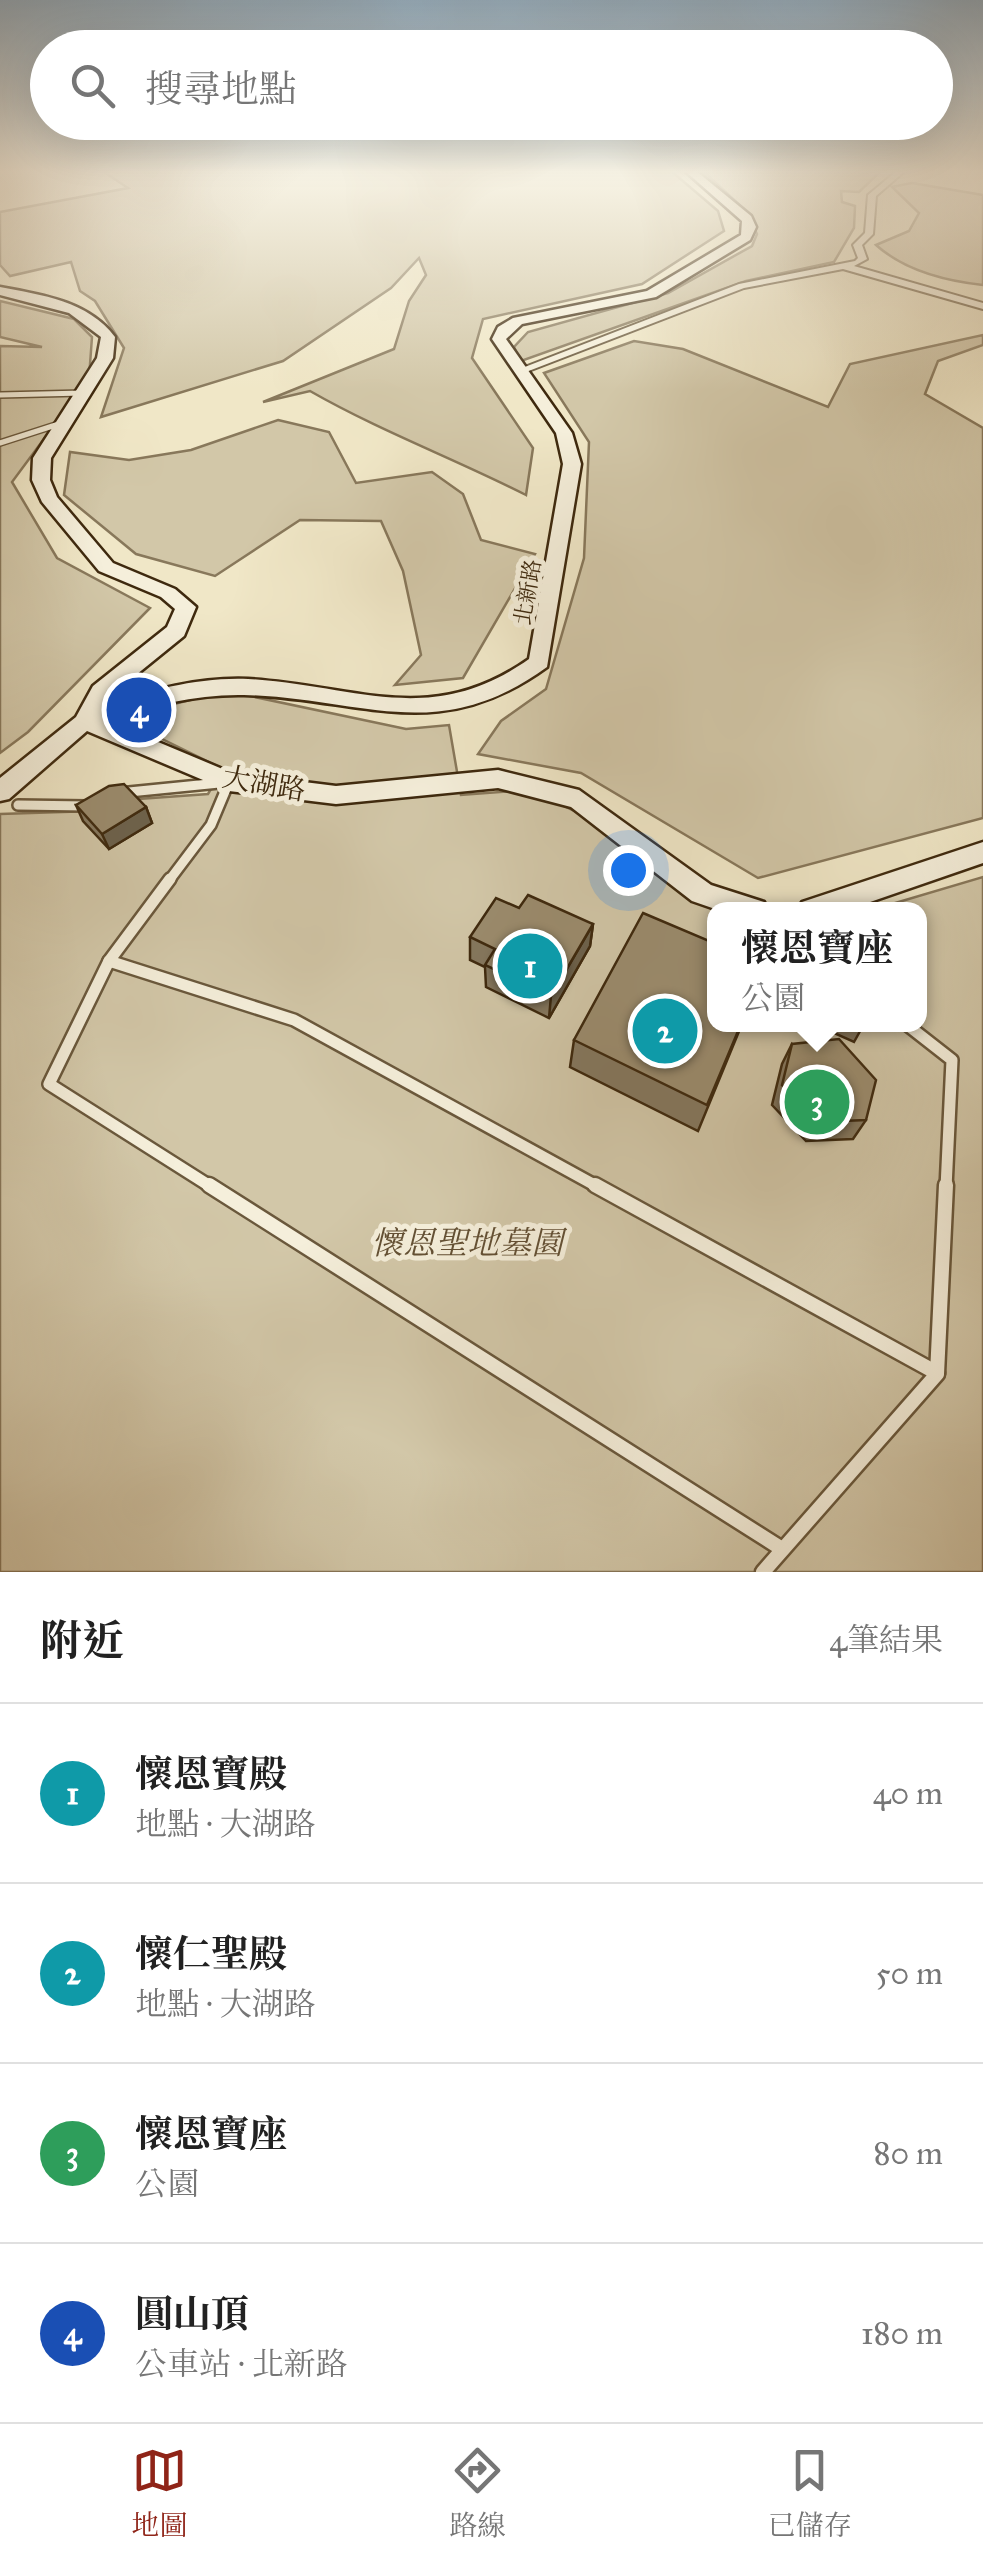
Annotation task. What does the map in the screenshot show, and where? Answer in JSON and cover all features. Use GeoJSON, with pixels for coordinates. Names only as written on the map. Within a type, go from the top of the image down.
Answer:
{"type":"FeatureCollection","features":[{"type":"Feature","properties":{"kind":"main road","name":"北新路"},"geometry":{"type":"LineString","coordinates":[[0,792],[85,721],[172,696],[244,686],[403,709],[464,702],[518,682],[539,662],[572,464],[564,433],[500,339],[503,330],[518,321],[651,294],[734,243]]}},
{"type":"Feature","properties":{"kind":"main road"},"geometry":{"type":"LineString","coordinates":[[0,290],[68,308],[100,323],[108,337],[105,358],[42,458],[41,480],[48,498],[106,567],[168,593],[186,607],[176,631],[101,691],[85,721]]}},
{"type":"Feature","properties":{"kind":"main road","name":"大湖路"},"geometry":{"type":"LineString","coordinates":[[85,721],[229,782],[336,795],[498,779],[579,800],[702,893],[730,902]]}},
{"type":"Feature","properties":{"kind":"main road"},"geometry":{"type":"LineString","coordinates":[[836,902],[983,852]]}},
{"type":"Feature","properties":{"kind":"street"},"geometry":{"type":"LineString","coordinates":[[522,370],[742,286],[846,267],[863,258],[858,243]]}},
{"type":"Feature","properties":{"kind":"street"},"geometry":{"type":"LineString","coordinates":[[846,267],[983,306]]}},
{"type":"Feature","properties":{"kind":"lane"},"geometry":{"type":"LineString","coordinates":[[0,395],[83,393]]}},
{"type":"Feature","properties":{"kind":"lane"},"geometry":{"type":"LineString","coordinates":[[0,443],[65,422]]}},
{"type":"Feature","properties":{"kind":"lane"},"geometry":{"type":"LineString","coordinates":[[112,794],[229,782],[212,825],[108,961],[49,1084],[782,1550]]}},
{"type":"Feature","properties":{"kind":"lane"},"geometry":{"type":"LineString","coordinates":[[18,805],[85,807],[98,800]]}},
{"type":"Feature","properties":{"kind":"lane"},"geometry":{"type":"LineString","coordinates":[[108,961],[294,1020],[937,1372]]}},
{"type":"Feature","properties":{"kind":"lane"},"geometry":{"type":"LineString","coordinates":[[763,1572],[937,1372],[952,1060],[916,1032]]}},
{"type":"Feature","properties":{"kind":"green space"},"geometry":{"type":"Polygon","coordinates":[[[0,243],[705,243],[642,284],[483,319],[472,358],[533,448],[526,495],[310,391],[263,402],[394,349],[409,301],[426,275],[419,258],[391,288],[283,361],[101,417],[124,348],[95,301],[80,291],[71,262],[10,276],[0,265],[0,243]]]}},
{"type":"Feature","properties":{"kind":"green space"},"geometry":{"type":"Polygon","coordinates":[[[845,243],[834,262],[746,281],[521,361],[514,347],[528,332],[668,293],[752,246],[845,243]]]}},
{"type":"Feature","properties":{"kind":"green space"},"geometry":{"type":"Polygon","coordinates":[[[983,243],[983,285],[926,273],[876,245],[983,243]]]}},
{"type":"Feature","properties":{"kind":"green space"},"geometry":{"type":"Polygon","coordinates":[[[0,301],[74,319],[92,337],[89,378],[12,482],[57,558],[150,608],[28,732],[0,753],[0,346],[42,347],[0,337],[0,301]]]}},
{"type":"Feature","properties":{"kind":"green space"},"geometry":{"type":"Polygon","coordinates":[[[983,335],[983,345],[938,361],[925,394],[983,428],[983,818],[758,878],[581,773],[478,754],[501,721],[546,689],[584,558],[589,442],[544,373],[634,341],[683,349],[828,407],[850,364],[983,335]]]}},
{"type":"Feature","properties":{"kind":"green space"},"geometry":{"type":"Polygon","coordinates":[[[278,420],[329,432],[356,483],[432,472],[463,494],[481,540],[535,554],[463,678],[395,685],[421,655],[403,571],[381,521],[300,520],[215,576],[136,554],[64,495],[70,452],[129,460],[191,450],[278,420]]]}},
{"type":"Feature","properties":{"kind":"green space","name":"懷恩聖地墓園"},"geometry":{"type":"Polygon","coordinates":[[[245,695],[406,729],[449,725],[461,795],[512,791],[558,803],[583,815],[707,906],[707,1032],[927,1032],[927,902],[899,902],[983,877],[983,1572],[0,1572],[0,814],[94,811],[110,801],[208,794],[223,769],[152,734],[138,713],[206,696],[245,695]]]}},
{"type":"Feature","properties":{"kind":"building"},"geometry":{"type":"Polygon","coordinates":[[[124,784],[146,807],[102,834],[76,805],[109,786],[124,784]]]}},
{"type":"Feature","properties":{"kind":"building"},"geometry":{"type":"Polygon","coordinates":[[[528,895],[593,924],[551,996],[485,965],[495,949],[470,937],[496,898],[519,908],[528,895]]]}},
{"type":"Feature","properties":{"kind":"building"},"geometry":{"type":"Polygon","coordinates":[[[643,913],[707,940],[707,1032],[738,1032],[707,1105],[574,1040],[643,913]]]}},
{"type":"Feature","properties":{"kind":"building"},"geometry":{"type":"Polygon","coordinates":[[[839,1039],[876,1080],[866,1120],[818,1122],[782,1085],[792,1044],[839,1039]]]}},
{"type":"Feature","properties":{"kind":"place","name":"圓山頂"},"geometry":{"type":"Point","coordinates":[139,710]}},
{"type":"Feature","properties":{"kind":"place","name":"懷恩寶殿"},"geometry":{"type":"Point","coordinates":[530,966]}},
{"type":"Feature","properties":{"kind":"place","name":"懷仁聖殿"},"geometry":{"type":"Point","coordinates":[665,1031]}},
{"type":"Feature","properties":{"kind":"place","name":"懷恩寶座"},"geometry":{"type":"Point","coordinates":[817,1102]}}]}
